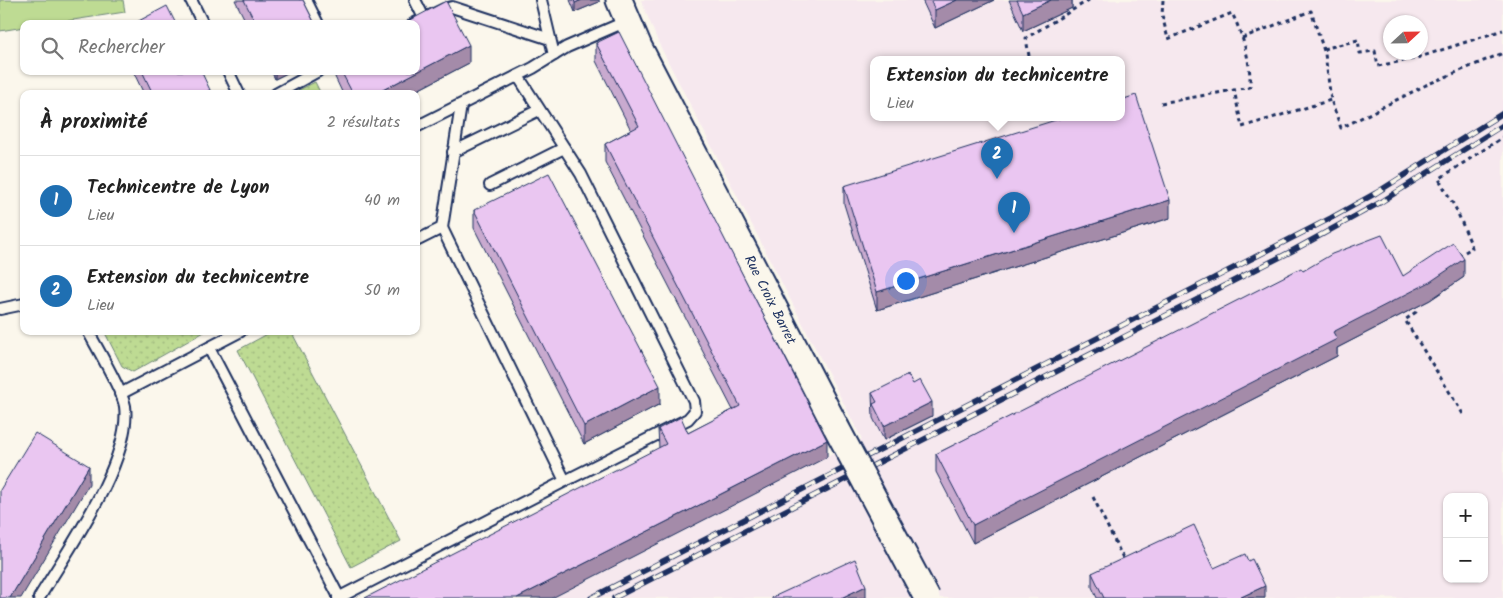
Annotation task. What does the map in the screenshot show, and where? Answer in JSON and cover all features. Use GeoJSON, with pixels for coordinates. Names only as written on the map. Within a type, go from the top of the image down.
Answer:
{"type":"FeatureCollection","features":[{"type":"Feature","properties":{"kind":"street","name":"Rue Croix Barret"},"geometry":{"type":"LineString","coordinates":[[623,10],[639,47],[927,598]]}},
{"type":"Feature","properties":{"kind":"lane"},"geometry":{"type":"LineString","coordinates":[[191,0],[201,20]]}},
{"type":"Feature","properties":{"kind":"lane"},"geometry":{"type":"LineString","coordinates":[[306,0],[316,20]]}},
{"type":"Feature","properties":{"kind":"lane"},"geometry":{"type":"LineString","coordinates":[[415,0],[424,18]]}},
{"type":"Feature","properties":{"kind":"lane"},"geometry":{"type":"LineString","coordinates":[[541,0],[554,55]]}},
{"type":"Feature","properties":{"kind":"lane"},"geometry":{"type":"LineString","coordinates":[[420,20],[444,9],[458,8],[550,38]]}},
{"type":"Feature","properties":{"kind":"lane"},"geometry":{"type":"LineString","coordinates":[[420,125],[518,76],[567,47],[623,10]]}},
{"type":"Feature","properties":{"kind":"lane"},"geometry":{"type":"LineString","coordinates":[[230,75],[237,90]]}},
{"type":"Feature","properties":{"kind":"lane"},"geometry":{"type":"LineString","coordinates":[[283,90],[311,75]]}},
{"type":"Feature","properties":{"kind":"lane"},"geometry":{"type":"LineString","coordinates":[[208,348],[339,598],[688,419],[695,411],[694,401],[647,305],[581,174],[518,76]]}},
{"type":"Feature","properties":{"kind":"lane"},"geometry":{"type":"LineString","coordinates":[[461,104],[442,228],[565,481]]}},
{"type":"Feature","properties":{"kind":"lane"},"geometry":{"type":"LineString","coordinates":[[453,152],[539,110]]}},
{"type":"Feature","properties":{"kind":"lane"},"geometry":{"type":"LineString","coordinates":[[490,185],[564,148]]}},
{"type":"Feature","properties":{"kind":"lane"},"geometry":{"type":"LineString","coordinates":[[420,239],[442,228]]}},
{"type":"Feature","properties":{"kind":"lane"},"geometry":{"type":"LineString","coordinates":[[0,309],[20,305]]}},
{"type":"Feature","properties":{"kind":"lane"},"geometry":{"type":"LineString","coordinates":[[39,598],[108,480],[124,432],[124,405],[90,335]]}},
{"type":"Feature","properties":{"kind":"lane"},"geometry":{"type":"LineString","coordinates":[[120,394],[233,335]]}},
{"type":"Feature","properties":{"kind":"path"},"geometry":{"type":"LineString","coordinates":[[1028,56],[1026,38],[1089,0]]}},
{"type":"Feature","properties":{"kind":"path"},"geometry":{"type":"LineString","coordinates":[[1161,103],[1250,87],[1250,69],[1242,38],[1232,13],[1168,39],[1162,15],[1163,0]]}},
{"type":"Feature","properties":{"kind":"path"},"geometry":{"type":"LineString","coordinates":[[1242,38],[1311,11],[1328,68],[1330,100],[1341,128],[1426,85],[1503,53]]}},
{"type":"Feature","properties":{"kind":"path"},"geometry":{"type":"LineString","coordinates":[[1323,49],[1358,40],[1360,53],[1375,51],[1378,66],[1417,58],[1503,30]]}},
{"type":"Feature","properties":{"kind":"path"},"geometry":{"type":"LineString","coordinates":[[1234,90],[1242,127],[1330,100]]}},
{"type":"Feature","properties":{"kind":"path"},"geometry":{"type":"LineString","coordinates":[[1455,258],[1472,248],[1456,209],[1439,179],[1503,137]]}},
{"type":"Feature","properties":{"kind":"path"},"geometry":{"type":"LineString","coordinates":[[1411,303],[1416,312],[1404,320],[1463,414]]}},
{"type":"Feature","properties":{"kind":"path"},"geometry":{"type":"LineString","coordinates":[[1093,497],[1126,565]]}},
{"type":"Feature","properties":{"kind":"shaded area"},"geometry":{"type":"Polygon","coordinates":[[[641,0],[1503,0],[1503,598],[552,598],[862,439],[658,42],[641,0]]]}},
{"type":"Feature","properties":{"kind":"green space"},"geometry":{"type":"Polygon","coordinates":[[[0,0],[123,0],[125,12],[73,20],[20,20],[20,28],[0,31],[0,0]]]}},
{"type":"Feature","properties":{"kind":"green space"},"geometry":{"type":"Polygon","coordinates":[[[315,82],[319,90],[299,90],[315,82]]]}},
{"type":"Feature","properties":{"kind":"green space"},"geometry":{"type":"Polygon","coordinates":[[[106,335],[199,335],[133,372],[122,366],[106,335]]]}},
{"type":"Feature","properties":{"kind":"green space"},"geometry":{"type":"Polygon","coordinates":[[[266,335],[293,335],[401,541],[351,567],[238,350],[266,335]]]}},
{"type":"Feature","properties":{"kind":"building"},"geometry":{"type":"Polygon","coordinates":[[[244,0],[303,0],[313,20],[254,20],[244,0]]]}},
{"type":"Feature","properties":{"kind":"building"},"geometry":{"type":"Polygon","coordinates":[[[930,0],[957,0],[935,10],[930,0]]]}},
{"type":"Feature","properties":{"kind":"building"},"geometry":{"type":"Polygon","coordinates":[[[1017,0],[1051,0],[1023,13],[1017,0]]]}},
{"type":"Feature","properties":{"kind":"building"},"geometry":{"type":"Polygon","coordinates":[[[446,1],[469,45],[420,71],[420,20],[410,20],[446,1]]]}},
{"type":"Feature","properties":{"kind":"building"},"geometry":{"type":"Polygon","coordinates":[[[167,6],[174,20],[141,20],[167,6]]]}},
{"type":"Feature","properties":{"kind":"building"},"geometry":{"type":"Polygon","coordinates":[[[619,32],[827,440],[517,598],[365,598],[666,444],[658,429],[681,417],[688,433],[740,406],[605,144],[639,126],[596,43],[619,32]]]}},
{"type":"Feature","properties":{"kind":"building"},"geometry":{"type":"Polygon","coordinates":[[[144,75],[203,75],[210,90],[151,90],[144,75]]]}},
{"type":"Feature","properties":{"kind":"building"},"geometry":{"type":"Polygon","coordinates":[[[343,75],[411,75],[383,90],[351,90],[343,75]]]}},
{"type":"Feature","properties":{"kind":"building"},"geometry":{"type":"Polygon","coordinates":[[[1136,95],[1170,200],[877,292],[844,186],[1052,121],[1125,121],[1125,99],[1136,95]]]}},
{"type":"Feature","properties":{"kind":"building"},"geometry":{"type":"Polygon","coordinates":[[[549,173],[660,386],[584,426],[474,210],[549,173]]]}},
{"type":"Feature","properties":{"kind":"building"},"geometry":{"type":"Polygon","coordinates":[[[1382,235],[1403,276],[1453,243],[1464,259],[1430,282],[1333,332],[1337,339],[973,525],[936,454],[1301,268],[1303,271],[1332,254],[1382,235]]]}},
{"type":"Feature","properties":{"kind":"building"},"geometry":{"type":"Polygon","coordinates":[[[908,375],[913,384],[920,380],[932,402],[884,426],[873,404],[877,402],[872,393],[908,375]]]}},
{"type":"Feature","properties":{"kind":"building"},"geometry":{"type":"Polygon","coordinates":[[[35,433],[89,466],[10,598],[0,598],[0,490],[35,433]]]}},
{"type":"Feature","properties":{"kind":"building"},"geometry":{"type":"Polygon","coordinates":[[[1194,525],[1214,568],[1245,554],[1248,561],[1252,559],[1265,586],[1239,598],[1104,598],[1092,573],[1194,525]]]}},
{"type":"Feature","properties":{"kind":"building"},"geometry":{"type":"Polygon","coordinates":[[[855,559],[866,586],[841,598],[771,598],[855,559]]]}},
{"type":"Feature","properties":{"kind":"railway"},"geometry":{"type":"LineString","coordinates":[[591,598],[1331,218],[1376,193],[1503,113]]}},
{"type":"Feature","properties":{"kind":"railway"},"geometry":{"type":"LineString","coordinates":[[614,598],[1292,251],[1381,202],[1503,125]]}},
{"type":"Feature","properties":{"kind":"place","name":"Extension du technicentre"},"geometry":{"type":"Point","coordinates":[997,179]}},
{"type":"Feature","properties":{"kind":"place","name":"Technicentre de Lyon"},"geometry":{"type":"Point","coordinates":[1014,233]}}]}
